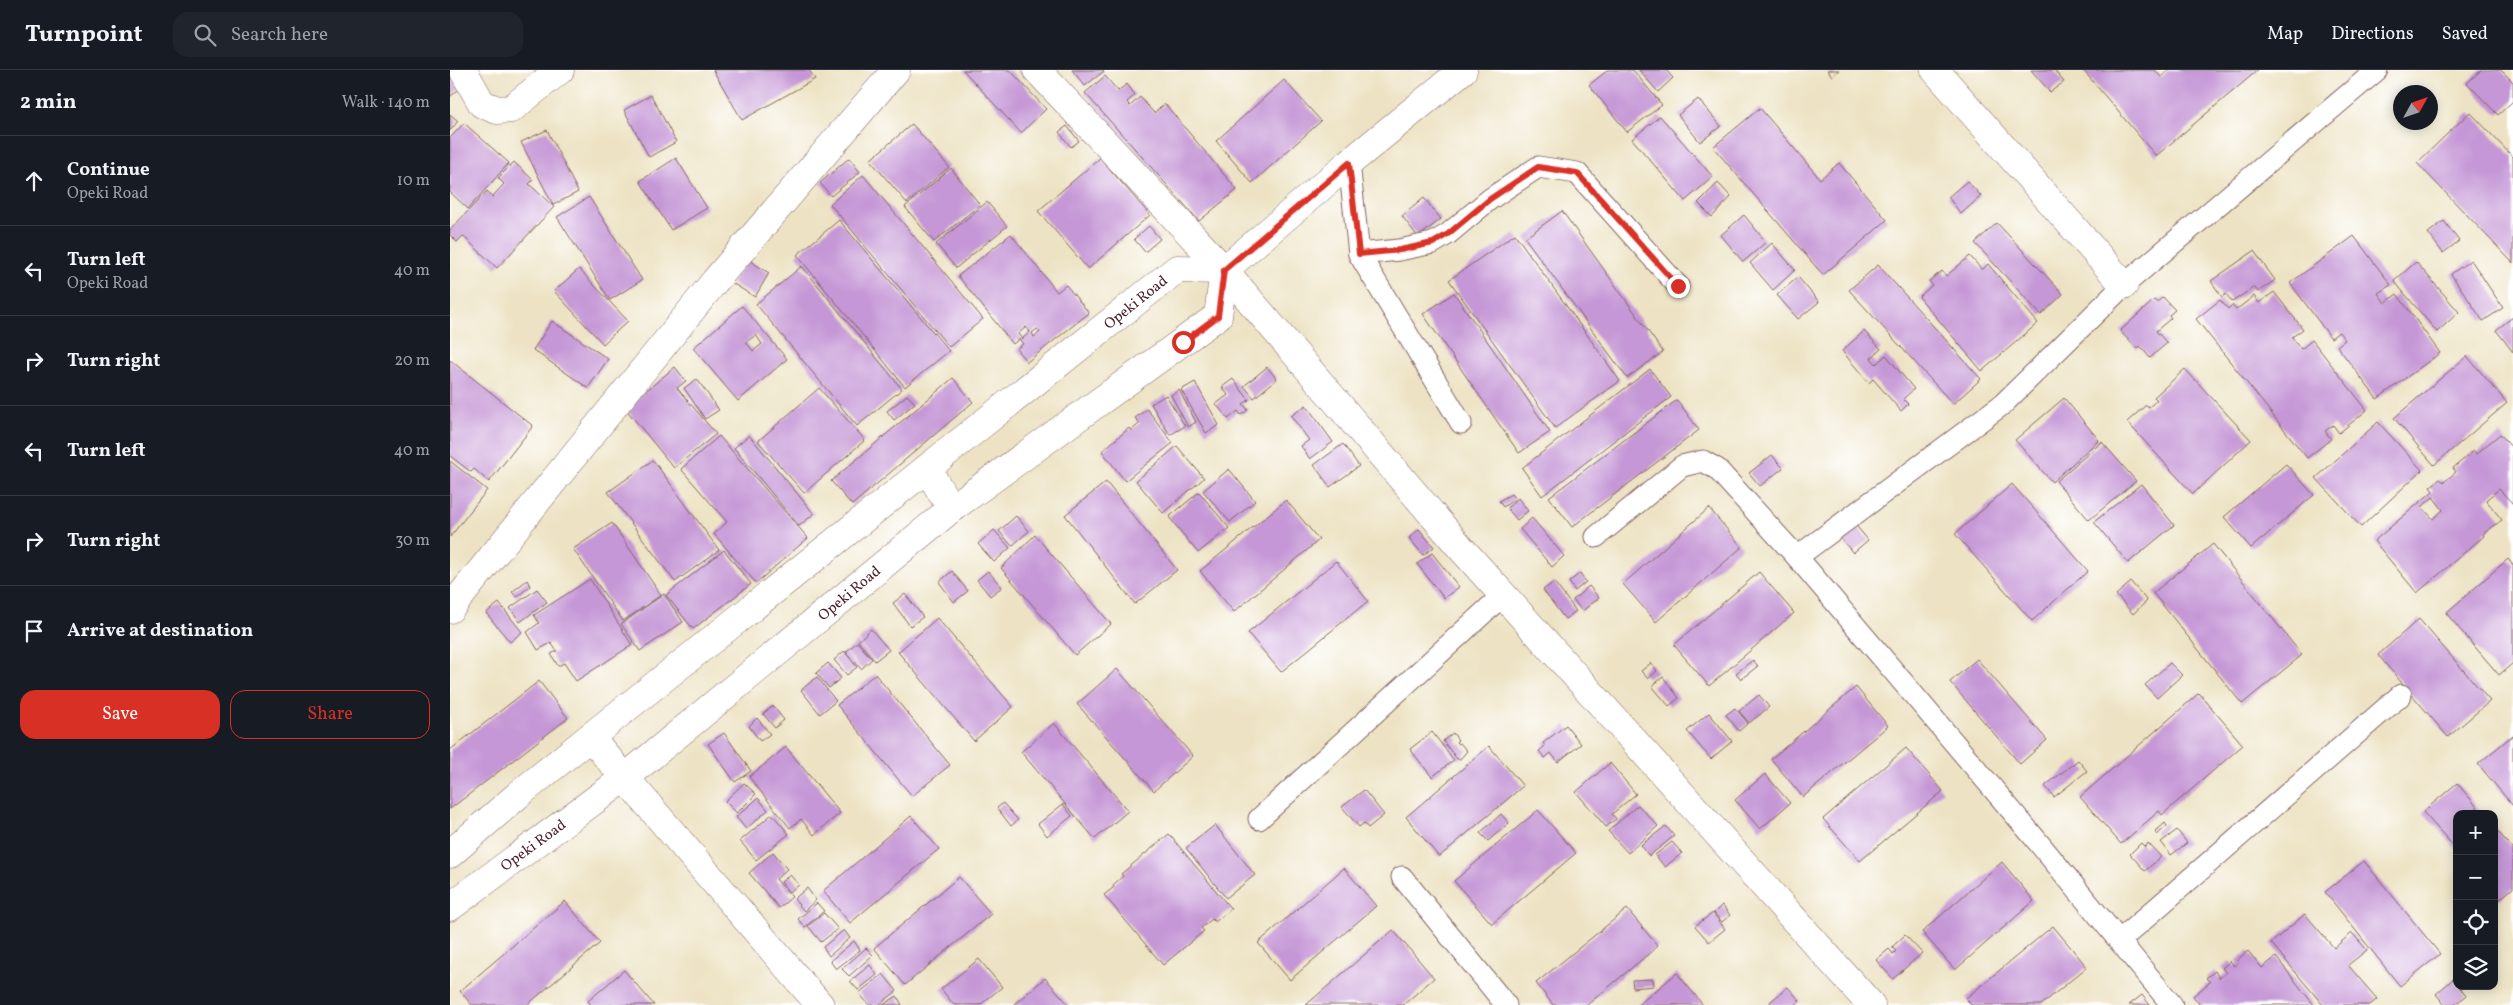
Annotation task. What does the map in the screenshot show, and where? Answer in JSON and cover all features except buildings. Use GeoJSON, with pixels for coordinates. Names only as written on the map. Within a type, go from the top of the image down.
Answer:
{"type":"FeatureCollection","features":[{"type":"Feature","properties":{"kind":"street"},"geometry":{"type":"LineString","coordinates":[[463,70],[482,104],[497,110],[511,109],[560,70]]}},
{"type":"Feature","properties":{"kind":"street"},"geometry":{"type":"LineString","coordinates":[[450,609],[714,281],[896,70]]}},
{"type":"Feature","properties":{"kind":"street"},"geometry":{"type":"LineString","coordinates":[[1037,70],[1224,270],[1503,595],[1868,1004]]}},
{"type":"Feature","properties":{"kind":"street"},"geometry":{"type":"LineString","coordinates":[[1224,270],[1349,163],[1463,70]]}},
{"type":"Feature","properties":{"kind":"street"},"geometry":{"type":"LineString","coordinates":[[1935,70],[2124,285]]}},
{"type":"Feature","properties":{"kind":"street","name":"Opeki Road"},"geometry":{"type":"LineString","coordinates":[[450,854],[590,737],[1177,269],[1224,270],[1218,316],[951,509],[626,777],[450,907]]}},
{"type":"Feature","properties":{"kind":"street"},"geometry":{"type":"LineString","coordinates":[[927,468],[951,509]]}},
{"type":"Feature","properties":{"kind":"street"},"geometry":{"type":"LineString","coordinates":[[590,737],[820,1005]]}},
{"type":"Feature","properties":{"kind":"lane"},"geometry":{"type":"LineString","coordinates":[[1797,557],[2003,404],[2124,285],[2377,70]]}},
{"type":"Feature","properties":{"kind":"lane"},"geometry":{"type":"LineString","coordinates":[[1349,163],[1359,254],[1460,423]]}},
{"type":"Feature","properties":{"kind":"lane"},"geometry":{"type":"LineString","coordinates":[[1359,254],[1400,250],[1433,243],[1448,234],[1490,199],[1538,167],[1577,173],[1678,286]]}},
{"type":"Feature","properties":{"kind":"lane"},"geometry":{"type":"LineString","coordinates":[[1596,537],[1682,466],[1703,461],[1717,469],[1797,557],[2172,1005]]}},
{"type":"Feature","properties":{"kind":"lane"},"geometry":{"type":"LineString","coordinates":[[1259,819],[1503,595]]}},
{"type":"Feature","properties":{"kind":"lane"},"geometry":{"type":"LineString","coordinates":[[2119,940],[2401,696]]}},
{"type":"Feature","properties":{"kind":"lane"},"geometry":{"type":"LineString","coordinates":[[1402,876],[1506,1005]]}},
{"type":"Feature","properties":{"kind":"route"},"geometry":{"type":"LineString","coordinates":[[1183,342],[1218,316],[1224,270],[1349,163],[1359,254],[1400,250],[1433,243],[1448,234],[1490,199],[1538,167],[1577,173],[1678,286]]}}]}
